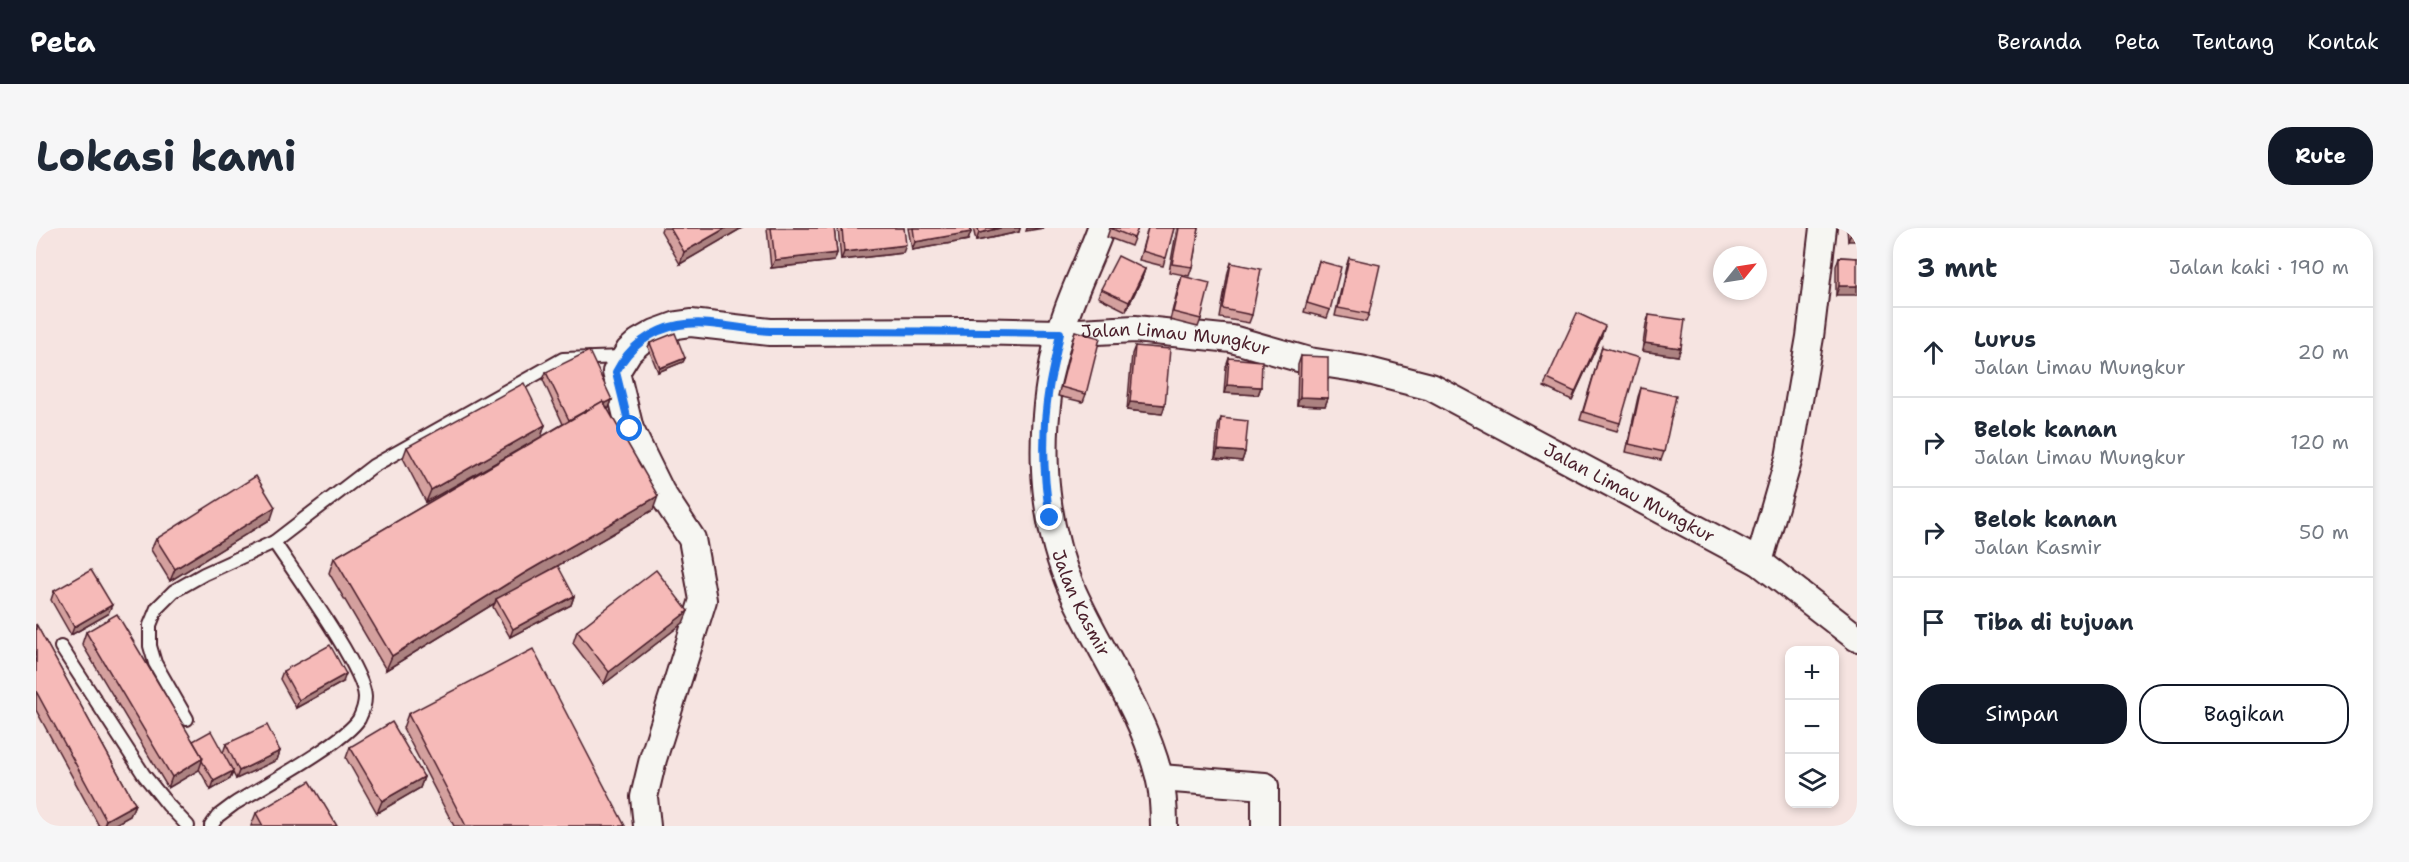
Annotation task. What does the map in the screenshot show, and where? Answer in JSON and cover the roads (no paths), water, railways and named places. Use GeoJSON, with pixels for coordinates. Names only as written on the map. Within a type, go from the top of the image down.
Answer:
{"type":"FeatureCollection","features":[{"type":"Feature","properties":{"kind":"street","name":"Jalan Kasmir"},"geometry":{"type":"LineString","coordinates":[[1101,228],[1060,333],[1049,388],[1045,430],[1045,490],[1050,518],[1073,591],[1125,690],[1148,740],[1160,778],[1164,826]]}},
{"type":"Feature","properties":{"kind":"street"},"geometry":{"type":"LineString","coordinates":[[1759,562],[1789,458],[1810,337],[1823,228]]}},
{"type":"Feature","properties":{"kind":"street","name":"Jalan Limau Mungkur"},"geometry":{"type":"LineString","coordinates":[[624,357],[639,342],[655,333],[677,325],[692,323],[770,332],[1060,333],[1135,329],[1232,339],[1309,361],[1380,373],[1431,387],[1759,562],[1857,638]]}},
{"type":"Feature","properties":{"kind":"street"},"geometry":{"type":"LineString","coordinates":[[624,357],[616,372],[630,429],[661,492],[692,539],[703,600],[653,759],[644,797],[647,826]]}},
{"type":"Feature","properties":{"kind":"street"},"geometry":{"type":"LineString","coordinates":[[1160,778],[1264,786],[1265,826]]}},
{"type":"Feature","properties":{"kind":"lane"},"geometry":{"type":"LineString","coordinates":[[187,719],[155,663],[150,646],[150,625],[157,608],[174,591],[204,574],[274,542],[373,466],[563,359],[624,357]]}},
{"type":"Feature","properties":{"kind":"lane"},"geometry":{"type":"LineString","coordinates":[[211,826],[218,816],[234,804],[340,737],[358,720],[363,709],[365,696],[356,671],[274,542]]}},
{"type":"Feature","properties":{"kind":"lane"},"geometry":{"type":"LineString","coordinates":[[61,647],[144,775],[188,826]]}}]}
